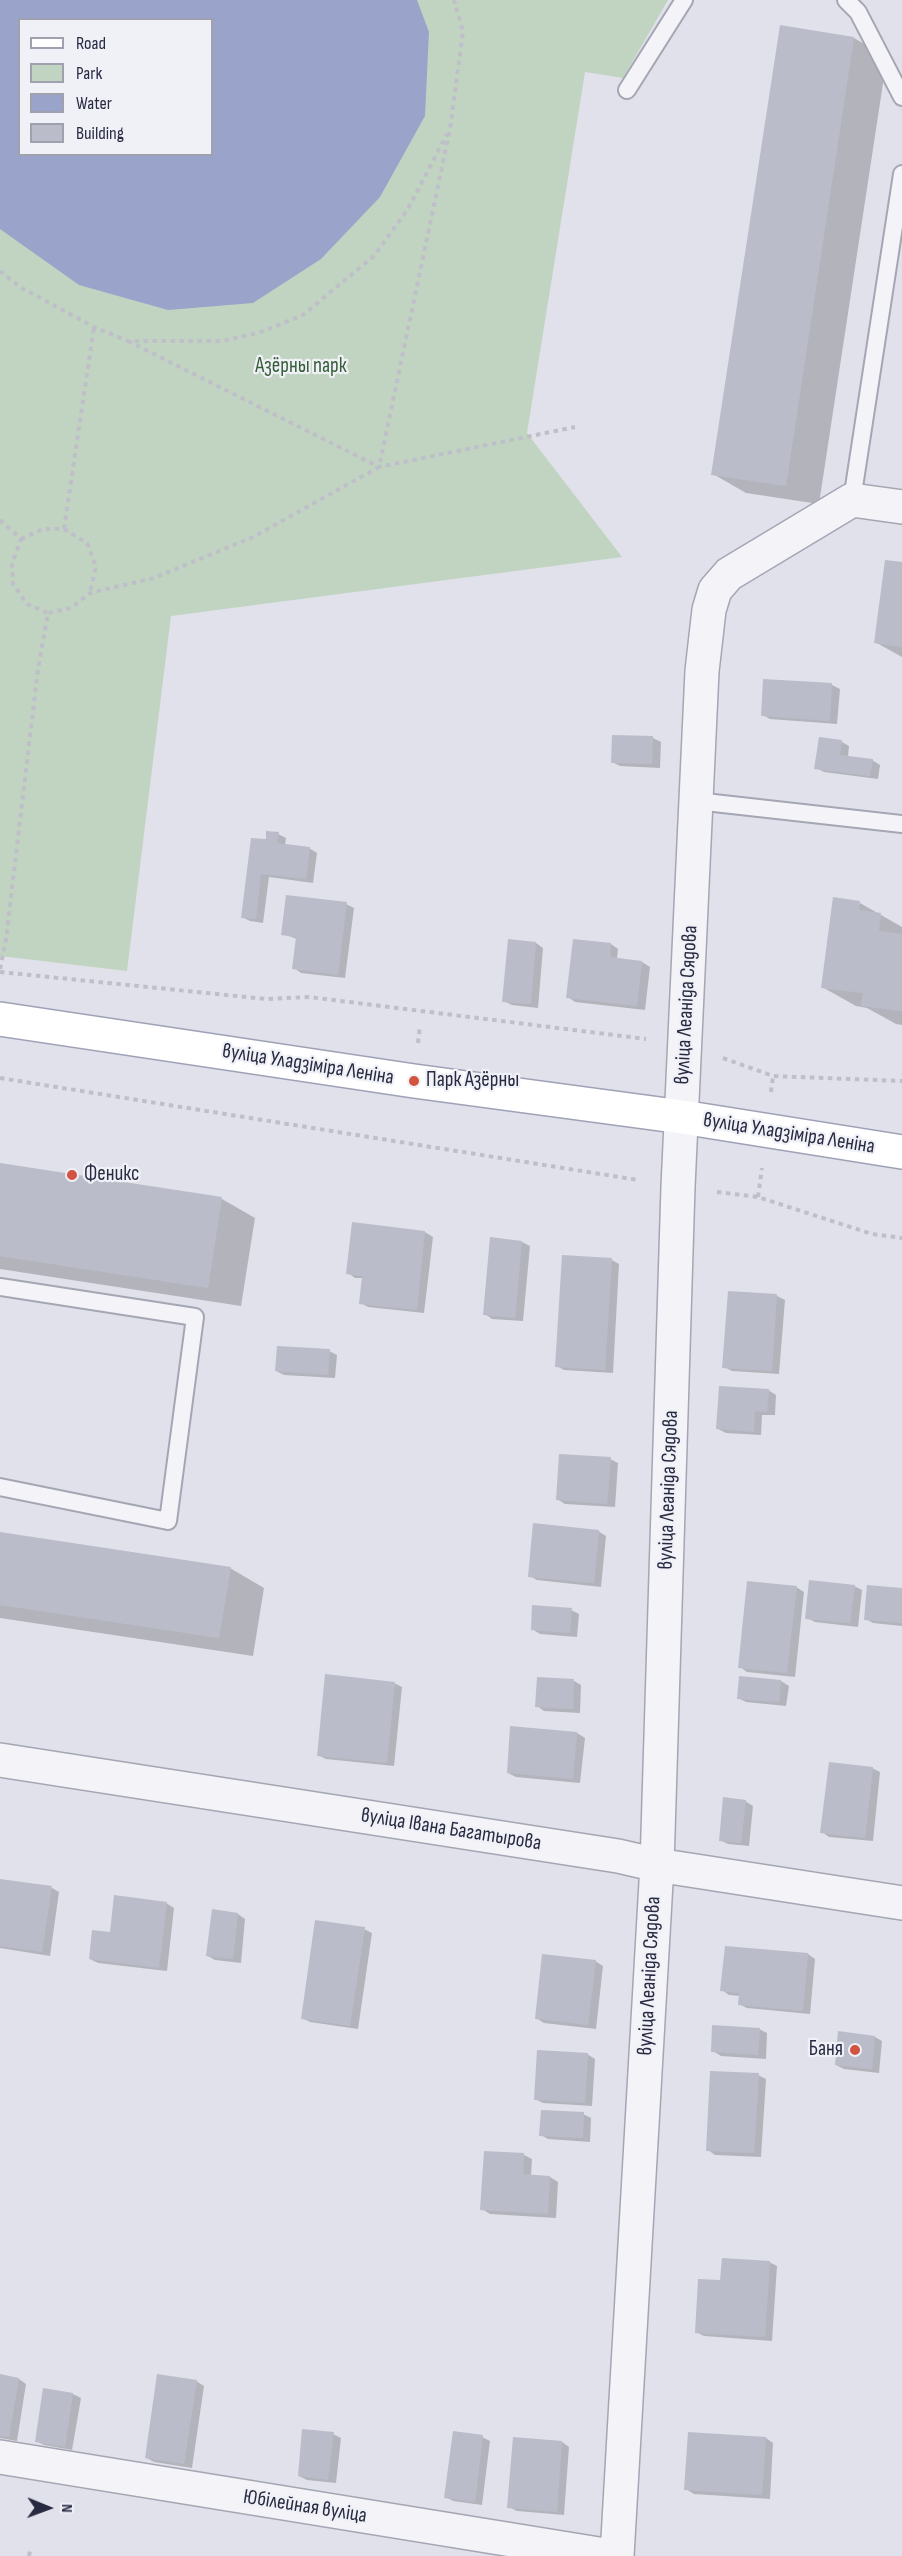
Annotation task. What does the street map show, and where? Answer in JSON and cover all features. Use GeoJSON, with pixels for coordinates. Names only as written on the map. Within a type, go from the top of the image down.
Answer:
{"type":"FeatureCollection","features":[{"type":"Feature","properties":{"kind":"main road","name":"вуліца Уладзіміра Леніна"},"geometry":{"type":"LineString","coordinates":[[0,1019],[414,1081],[682,1117],[902,1152]]}},
{"type":"Feature","properties":{"kind":"street"},"geometry":{"type":"LineString","coordinates":[[852,500],[902,507]]}},
{"type":"Feature","properties":{"kind":"street","name":"вуліца Леаніда Сядова"},"geometry":{"type":"LineString","coordinates":[[617,2556],[657,1865],[678,1187],[702,671],[709,610],[715,590],[729,574],[852,500]]}},
{"type":"Feature","properties":{"kind":"street","name":"вуліца Івана Багатырова"},"geometry":{"type":"LineString","coordinates":[[0,1760],[606,1854],[657,1865],[902,1903]]}},
{"type":"Feature","properties":{"kind":"street","name":"Юбілейная вуліца"},"geometry":{"type":"LineString","coordinates":[[0,2457],[611,2556]]}},
{"type":"Feature","properties":{"kind":"lane"},"geometry":{"type":"LineString","coordinates":[[627,90],[684,0]]}},
{"type":"Feature","properties":{"kind":"lane"},"geometry":{"type":"LineString","coordinates":[[846,0],[858,12],[902,97]]}},
{"type":"Feature","properties":{"kind":"lane"},"geometry":{"type":"LineString","coordinates":[[852,500],[902,174]]}},
{"type":"Feature","properties":{"kind":"lane"},"geometry":{"type":"LineString","coordinates":[[696,801],[902,824]]}},
{"type":"Feature","properties":{"kind":"lane"},"geometry":{"type":"LineString","coordinates":[[0,1287],[195,1317],[168,1521],[0,1487]]}},
{"type":"Feature","properties":{"kind":"path"},"geometry":{"type":"LineString","coordinates":[[379,467],[450,129],[463,32],[454,0]]}},
{"type":"Feature","properties":{"kind":"path"},"geometry":{"type":"LineString","coordinates":[[128,341],[223,341],[261,332],[303,315],[374,256],[408,209],[450,129]]}},
{"type":"Feature","properties":{"kind":"path"},"geometry":{"type":"LineString","coordinates":[[0,272],[20,287],[94,327],[128,341],[379,467]]}},
{"type":"Feature","properties":{"kind":"path"},"geometry":{"type":"LineString","coordinates":[[64,529],[94,327]]}},
{"type":"Feature","properties":{"kind":"path"},"geometry":{"type":"LineString","coordinates":[[90,593],[96,566],[87,543],[64,529],[43,529],[21,539],[12,564],[13,584],[27,604],[48,613],[71,608],[90,593],[154,578],[253,537],[379,467],[575,427]]}},
{"type":"Feature","properties":{"kind":"path"},"geometry":{"type":"LineString","coordinates":[[0,520],[21,539]]}},
{"type":"Feature","properties":{"kind":"path"},"geometry":{"type":"LineString","coordinates":[[48,613],[38,669],[6,939],[0,971],[266,999],[309,997],[685,1044],[773,1076],[902,1081]]}},
{"type":"Feature","properties":{"kind":"path"},"geometry":{"type":"LineString","coordinates":[[0,1078],[678,1187],[758,1197],[872,1234],[902,1238]]}},
{"type":"Feature","properties":{"kind":"green space","name":"Азёрны парк"},"geometry":{"type":"Polygon","coordinates":[[[0,0],[668,0],[623,78],[585,72],[527,433],[622,557],[171,616],[127,971],[0,956],[0,0]]]}},
{"type":"Feature","properties":{"kind":"water"},"geometry":{"type":"Polygon","coordinates":[[[0,0],[417,0],[429,32],[425,116],[380,197],[321,259],[253,303],[168,310],[79,285],[0,229],[0,0]]]}},
{"type":"Feature","properties":{"kind":"building"},"geometry":{"type":"Polygon","coordinates":[[[780,25],[854,37],[786,486],[711,475],[780,25]]]}},
{"type":"Feature","properties":{"kind":"building"},"geometry":{"type":"Polygon","coordinates":[[[885,560],[902,562],[902,647],[874,643],[885,560]]]}},
{"type":"Feature","properties":{"kind":"building"},"geometry":{"type":"Polygon","coordinates":[[[763,679],[832,683],[830,721],[761,716],[763,679]]]}},
{"type":"Feature","properties":{"kind":"building"},"geometry":{"type":"Polygon","coordinates":[[[612,735],[653,736],[652,764],[611,763],[612,735]]]}},
{"type":"Feature","properties":{"kind":"building"},"geometry":{"type":"Polygon","coordinates":[[[819,737],[842,740],[840,755],[873,759],[870,776],[814,769],[819,737]]]}},
{"type":"Feature","properties":{"kind":"building"},"geometry":{"type":"Polygon","coordinates":[[[266,831],[279,832],[277,843],[310,847],[306,879],[261,874],[256,919],[241,918],[251,838],[266,839],[266,831]]]}},
{"type":"Feature","properties":{"kind":"building"},"geometry":{"type":"Polygon","coordinates":[[[286,895],[347,902],[338,975],[292,969],[296,937],[281,935],[286,895]]]}},
{"type":"Feature","properties":{"kind":"building"},"geometry":{"type":"Polygon","coordinates":[[[833,897],[860,901],[859,910],[881,913],[879,931],[902,934],[902,1011],[861,1006],[863,993],[821,988],[833,897]]]}},
{"type":"Feature","properties":{"kind":"building"},"geometry":{"type":"Polygon","coordinates":[[[508,939],[536,942],[531,1004],[502,1002],[508,939]]]}},
{"type":"Feature","properties":{"kind":"building"},"geometry":{"type":"Polygon","coordinates":[[[573,939],[611,943],[610,957],[642,961],[637,1006],[566,998],[573,939]]]}},
{"type":"Feature","properties":{"kind":"building"},"geometry":{"type":"Polygon","coordinates":[[[0,1163],[222,1197],[208,1288],[0,1256],[0,1163]]]}},
{"type":"Feature","properties":{"kind":"building"},"geometry":{"type":"Polygon","coordinates":[[[352,1222],[425,1231],[417,1310],[359,1304],[362,1276],[346,1274],[352,1222]]]}},
{"type":"Feature","properties":{"kind":"building"},"geometry":{"type":"Polygon","coordinates":[[[490,1237],[522,1241],[515,1318],[483,1315],[490,1237]]]}},
{"type":"Feature","properties":{"kind":"building"},"geometry":{"type":"Polygon","coordinates":[[[562,1255],[612,1258],[605,1370],[555,1367],[562,1255]]]}},
{"type":"Feature","properties":{"kind":"building"},"geometry":{"type":"Polygon","coordinates":[[[728,1291],[777,1294],[772,1371],[722,1368],[728,1291]]]}},
{"type":"Feature","properties":{"kind":"building"},"geometry":{"type":"Polygon","coordinates":[[[277,1346],[330,1349],[328,1375],[275,1371],[277,1346]]]}},
{"type":"Feature","properties":{"kind":"building"},"geometry":{"type":"Polygon","coordinates":[[[719,1386],[769,1389],[767,1412],[755,1411],[754,1432],[716,1429],[719,1386]]]}},
{"type":"Feature","properties":{"kind":"building"},"geometry":{"type":"Polygon","coordinates":[[[559,1454],[611,1457],[607,1504],[556,1500],[559,1454]]]}},
{"type":"Feature","properties":{"kind":"building"},"geometry":{"type":"Polygon","coordinates":[[[533,1523],[599,1530],[594,1583],[528,1577],[533,1523]]]}},
{"type":"Feature","properties":{"kind":"building"},"geometry":{"type":"Polygon","coordinates":[[[0,1532],[231,1567],[219,1638],[0,1605],[0,1532]]]}},
{"type":"Feature","properties":{"kind":"building"},"geometry":{"type":"Polygon","coordinates":[[[809,1580],[855,1585],[850,1623],[805,1619],[809,1580]]]}},
{"type":"Feature","properties":{"kind":"building"},"geometry":{"type":"Polygon","coordinates":[[[747,1581],[797,1586],[787,1673],[738,1668],[747,1581]]]}},
{"type":"Feature","properties":{"kind":"building"},"geometry":{"type":"Polygon","coordinates":[[[867,1585],[902,1588],[902,1623],[864,1620],[867,1585]]]}},
{"type":"Feature","properties":{"kind":"building"},"geometry":{"type":"Polygon","coordinates":[[[532,1605],[572,1608],[570,1633],[531,1630],[532,1605]]]}},
{"type":"Feature","properties":{"kind":"building"},"geometry":{"type":"Polygon","coordinates":[[[325,1674],[395,1682],[387,1763],[317,1756],[325,1674]]]}},
{"type":"Feature","properties":{"kind":"building"},"geometry":{"type":"Polygon","coordinates":[[[739,1676],[781,1680],[779,1702],[737,1699],[739,1676]]]}},
{"type":"Feature","properties":{"kind":"building"},"geometry":{"type":"Polygon","coordinates":[[[537,1677],[574,1679],[573,1709],[535,1707],[537,1677]]]}},
{"type":"Feature","properties":{"kind":"building"},"geometry":{"type":"Polygon","coordinates":[[[510,1726],[577,1732],[573,1779],[507,1773],[510,1726]]]}},
{"type":"Feature","properties":{"kind":"building"},"geometry":{"type":"Polygon","coordinates":[[[829,1762],[873,1767],[865,1838],[820,1833],[829,1762]]]}},
{"type":"Feature","properties":{"kind":"building"},"geometry":{"type":"Polygon","coordinates":[[[723,1797],[746,1800],[741,1843],[719,1841],[723,1797]]]}},
{"type":"Feature","properties":{"kind":"building"},"geometry":{"type":"Polygon","coordinates":[[[0,1879],[52,1886],[42,1952],[0,1946],[0,1879]]]}},
{"type":"Feature","properties":{"kind":"building"},"geometry":{"type":"Polygon","coordinates":[[[114,1895],[167,1902],[159,1968],[89,1959],[92,1930],[110,1932],[114,1895]]]}},
{"type":"Feature","properties":{"kind":"building"},"geometry":{"type":"Polygon","coordinates":[[[212,1909],[238,1913],[233,1959],[206,1956],[212,1909]]]}},
{"type":"Feature","properties":{"kind":"building"},"geometry":{"type":"Polygon","coordinates":[[[315,1920],[365,1927],[350,2026],[301,2019],[315,1920]]]}},
{"type":"Feature","properties":{"kind":"building"},"geometry":{"type":"Polygon","coordinates":[[[725,1946],[808,1953],[803,2011],[738,2005],[739,1993],[720,1991],[725,1946]]]}},
{"type":"Feature","properties":{"kind":"building"},"geometry":{"type":"Polygon","coordinates":[[[542,1954],[596,1960],[588,2025],[535,2019],[542,1954]]]}},
{"type":"Feature","properties":{"kind":"building"},"geometry":{"type":"Polygon","coordinates":[[[712,2025],[760,2028],[758,2055],[711,2052],[712,2025]]]}},
{"type":"Feature","properties":{"kind":"building","name":"Баня"},"geometry":{"type":"Polygon","coordinates":[[[838,2031],[875,2036],[872,2069],[835,2065],[838,2031]]]}},
{"type":"Feature","properties":{"kind":"building"},"geometry":{"type":"Polygon","coordinates":[[[537,2050],[588,2053],[585,2103],[534,2100],[537,2050]]]}},
{"type":"Feature","properties":{"kind":"building"},"geometry":{"type":"Polygon","coordinates":[[[710,2071],[759,2073],[754,2153],[706,2151],[710,2071]]]}},
{"type":"Feature","properties":{"kind":"building"},"geometry":{"type":"Polygon","coordinates":[[[541,2110],[584,2112],[583,2138],[539,2136],[541,2110]]]}},
{"type":"Feature","properties":{"kind":"building"},"geometry":{"type":"Polygon","coordinates":[[[484,2151],[524,2153],[523,2174],[550,2176],[548,2214],[480,2210],[484,2151]]]}},
{"type":"Feature","properties":{"kind":"building"},"geometry":{"type":"Polygon","coordinates":[[[722,2258],[770,2261],[765,2337],[695,2333],[698,2279],[720,2280],[722,2258]]]}},
{"type":"Feature","properties":{"kind":"building"},"geometry":{"type":"Polygon","coordinates":[[[0,2374],[19,2378],[9,2437],[0,2436],[0,2374]]]}},
{"type":"Feature","properties":{"kind":"building"},"geometry":{"type":"Polygon","coordinates":[[[157,2374],[197,2380],[184,2464],[145,2458],[157,2374]]]}},
{"type":"Feature","properties":{"kind":"building"},"geometry":{"type":"Polygon","coordinates":[[[43,2388],[73,2393],[65,2447],[35,2442],[43,2388]]]}},
{"type":"Feature","properties":{"kind":"building"},"geometry":{"type":"Polygon","coordinates":[[[302,2429],[334,2432],[328,2480],[298,2476],[302,2429]]]}},
{"type":"Feature","properties":{"kind":"building"},"geometry":{"type":"Polygon","coordinates":[[[453,2431],[483,2435],[475,2502],[444,2498],[453,2431]]]}},
{"type":"Feature","properties":{"kind":"building"},"geometry":{"type":"Polygon","coordinates":[[[688,2432],[766,2437],[762,2495],[684,2490],[688,2432]]]}},
{"type":"Feature","properties":{"kind":"building"},"geometry":{"type":"Polygon","coordinates":[[[513,2437],[562,2441],[557,2512],[507,2508],[513,2437]]]}},
{"type":"Feature","properties":{"kind":"place","name":"Парк Азёрны"},"geometry":{"type":"Point","coordinates":[414,1081]}},
{"type":"Feature","properties":{"kind":"place","name":"Феникс"},"geometry":{"type":"Point","coordinates":[72,1175]}},
{"type":"Feature","properties":{"kind":"place","name":"Баня"},"geometry":{"type":"Point","coordinates":[855,2050]}}]}
